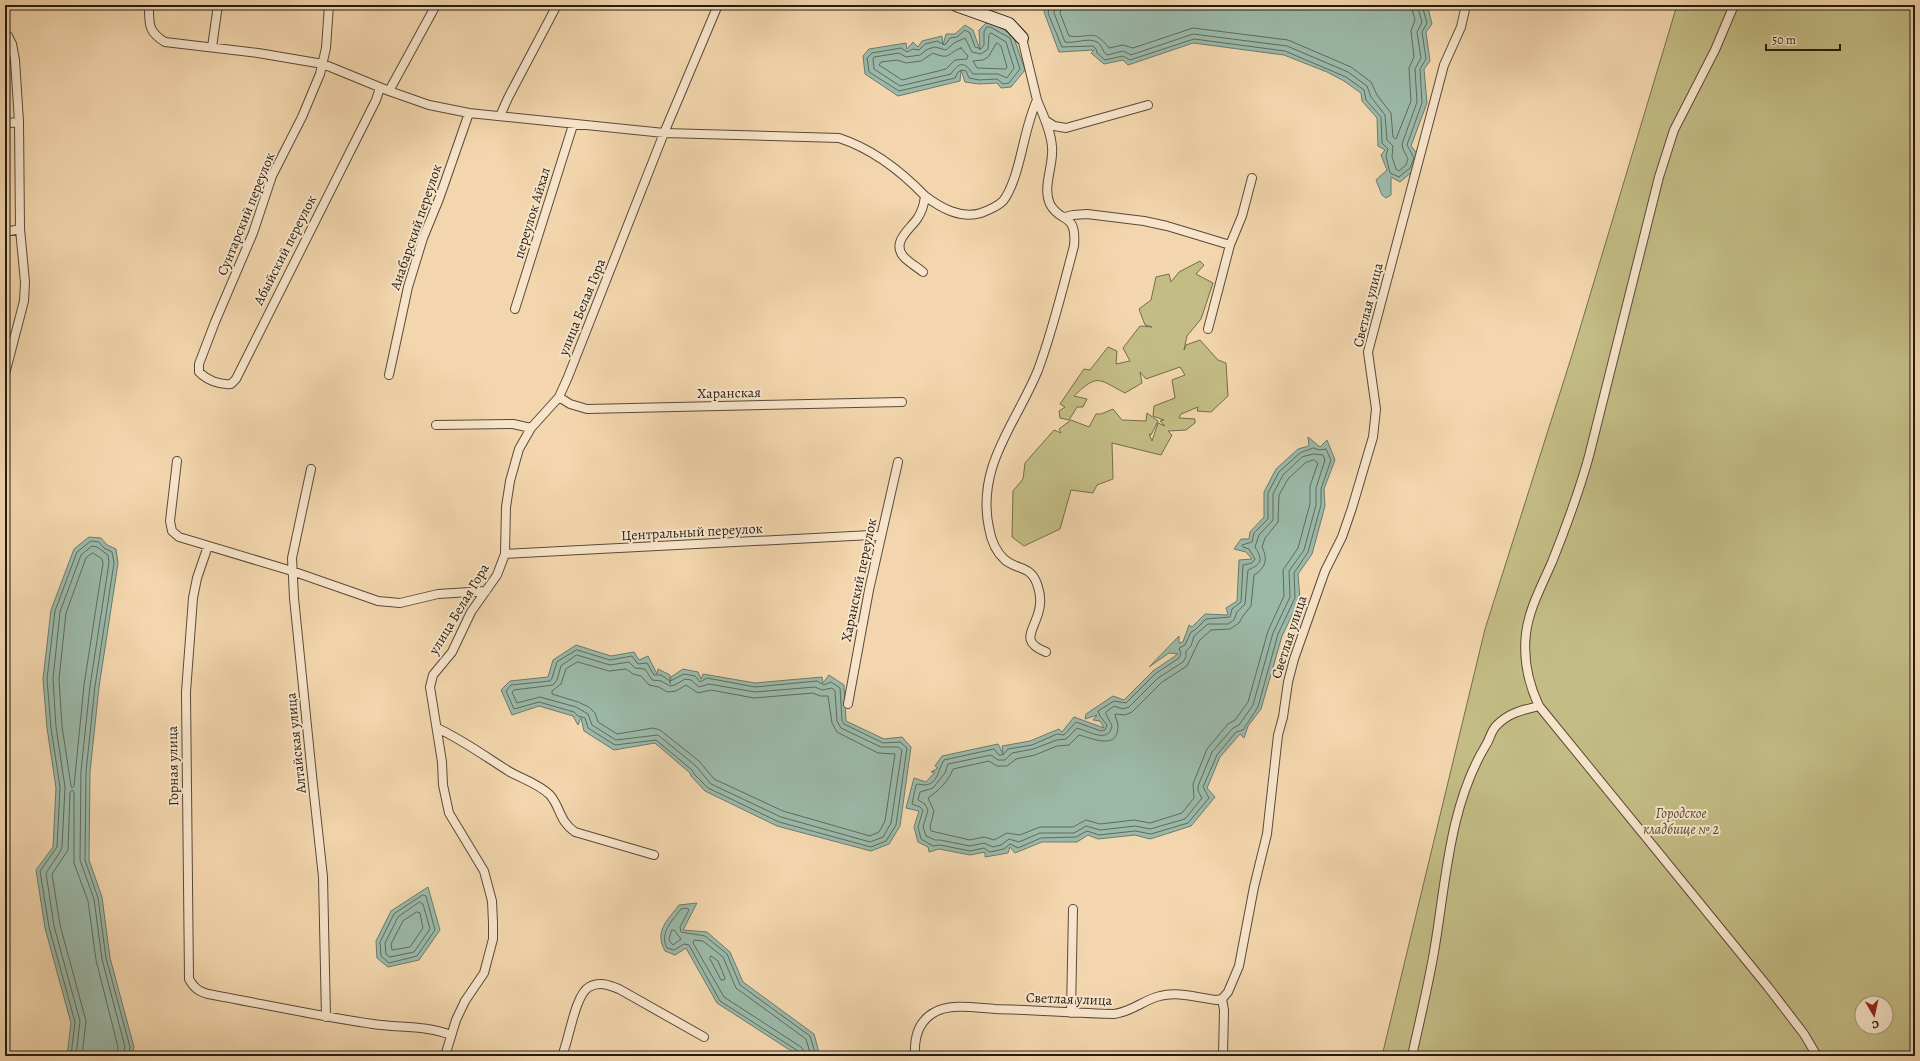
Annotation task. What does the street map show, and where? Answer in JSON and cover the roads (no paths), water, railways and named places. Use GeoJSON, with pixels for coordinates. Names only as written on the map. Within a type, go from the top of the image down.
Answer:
{"type":"FeatureCollection","features":[{"type":"Feature","properties":{"kind":"street"},"geometry":{"type":"LineString","coordinates":[[149,5],[151,30],[156,37],[165,42],[212,47],[323,64],[389,92],[429,105],[469,114],[664,133],[839,138],[855,143],[883,159],[904,175],[925,196],[940,207],[958,213],[974,215],[991,210],[1003,201],[1011,187],[1022,156],[1033,108],[1037,100]]}},
{"type":"Feature","properties":{"kind":"street"},"geometry":{"type":"LineString","coordinates":[[212,47],[218,5]]}},
{"type":"Feature","properties":{"kind":"street","name":"Сунтарский переулок"},"geometry":{"type":"LineString","coordinates":[[199,364],[215,322],[254,233],[272,176],[302,117],[323,64],[326,48],[329,5]]}},
{"type":"Feature","properties":{"kind":"street"},"geometry":{"type":"LineString","coordinates":[[389,92],[436,5]]}},
{"type":"Feature","properties":{"kind":"street"},"geometry":{"type":"LineString","coordinates":[[500,116],[557,5]]}},
{"type":"Feature","properties":{"kind":"street","name":"улица Белая Гора"},"geometry":{"type":"LineString","coordinates":[[445,1056],[451,1035],[465,1001],[484,973],[493,939],[493,923],[492,901],[484,871],[449,813],[443,785],[437,728],[430,687],[433,675],[452,652],[471,612],[497,575],[505,554],[506,507],[510,481],[519,449],[531,428],[559,397],[568,377],[664,133],[718,5]]}},
{"type":"Feature","properties":{"kind":"street"},"geometry":{"type":"LineString","coordinates":[[956,5],[1009,24],[1022,38],[1037,100],[1045,120],[1052,146],[1052,162],[1047,193],[1050,205],[1073,225],[1076,232],[1074,246],[1037,372],[998,448],[988,481],[985,508],[989,530],[995,549],[1006,560],[1026,569],[1034,575],[1040,597],[1038,614],[1030,630],[1030,640],[1035,648],[1046,652]]}},
{"type":"Feature","properties":{"kind":"street","name":"Светлая улица"},"geometry":{"type":"LineString","coordinates":[[915,1056],[914,1042],[918,1029],[934,1012],[943,1008],[954,1007],[1114,1014],[1126,1012],[1160,996],[1171,994],[1216,1000],[1222,999],[1228,992],[1239,966],[1254,887],[1267,834],[1278,735],[1283,717],[1288,682],[1325,571],[1342,537],[1373,437],[1376,409],[1368,352],[1444,65],[1461,27],[1466,5]]}},
{"type":"Feature","properties":{"kind":"street"},"geometry":{"type":"LineString","coordinates":[[1734,5],[1715,50],[1674,130],[1659,177],[1603,404],[1580,488],[1531,611],[1526,633],[1525,660],[1529,686],[1539,706],[1768,987],[1804,1034],[1817,1056]]}},
{"type":"Feature","properties":{"kind":"street"},"geometry":{"type":"LineString","coordinates":[[5,36],[8,36],[13,49],[19,122],[20,229],[26,282],[24,301],[5,374]]}},
{"type":"Feature","properties":{"kind":"street","name":"Абыйский переулок"},"geometry":{"type":"LineString","coordinates":[[199,364],[199,372],[204,377],[214,382],[224,385],[230,384],[236,379],[376,100],[380,88]]}},
{"type":"Feature","properties":{"kind":"street"},"geometry":{"type":"LineString","coordinates":[[1045,120],[1054,126],[1066,128],[1148,105]]}},
{"type":"Feature","properties":{"kind":"street","name":"Анабарский переулок"},"geometry":{"type":"LineString","coordinates":[[389,375],[408,287],[423,238],[439,200],[469,114]]}},
{"type":"Feature","properties":{"kind":"street"},"geometry":{"type":"LineString","coordinates":[[5,123],[19,122]]}},
{"type":"Feature","properties":{"kind":"street","name":"переулок Айхал"},"geometry":{"type":"LineString","coordinates":[[515,309],[573,125]]}},
{"type":"Feature","properties":{"kind":"street"},"geometry":{"type":"LineString","coordinates":[[1208,329],[1230,245],[1242,216],[1252,178]]}},
{"type":"Feature","properties":{"kind":"street"},"geometry":{"type":"LineString","coordinates":[[923,272],[903,256],[899,247],[902,237],[917,219],[923,208],[925,196]]}},
{"type":"Feature","properties":{"kind":"street"},"geometry":{"type":"LineString","coordinates":[[1065,217],[1087,214],[1144,221],[1167,226],[1230,245]]}},
{"type":"Feature","properties":{"kind":"street"},"geometry":{"type":"LineString","coordinates":[[5,232],[20,229]]}},
{"type":"Feature","properties":{"kind":"street","name":"Харанская"},"geometry":{"type":"LineString","coordinates":[[559,397],[570,404],[587,409],[902,402]]}},
{"type":"Feature","properties":{"kind":"street"},"geometry":{"type":"LineString","coordinates":[[436,425],[513,424],[531,428]]}},
{"type":"Feature","properties":{"kind":"street"},"geometry":{"type":"LineString","coordinates":[[177,461],[170,526],[174,534],[179,537],[292,571],[378,602],[400,603],[438,594],[486,591]]}},
{"type":"Feature","properties":{"kind":"street","name":"Харанский переулок"},"geometry":{"type":"LineString","coordinates":[[848,704],[880,537],[898,462]]}},
{"type":"Feature","properties":{"kind":"street","name":"Алтайская улица"},"geometry":{"type":"LineString","coordinates":[[311,469],[292,558],[292,571],[323,877],[326,1017]]}},
{"type":"Feature","properties":{"kind":"street","name":"Центральный переулок"},"geometry":{"type":"LineString","coordinates":[[505,554],[871,536],[880,537]]}},
{"type":"Feature","properties":{"kind":"street","name":"Горная улица"},"geometry":{"type":"LineString","coordinates":[[208,546],[197,578],[193,598],[186,692],[189,979],[198,991],[208,994],[326,1017]]}},
{"type":"Feature","properties":{"kind":"street"},"geometry":{"type":"LineString","coordinates":[[1412,1056],[1430,978],[1445,874],[1464,792],[1471,770],[1494,728],[1504,718],[1515,712],[1539,706]]}},
{"type":"Feature","properties":{"kind":"street"},"geometry":{"type":"LineString","coordinates":[[437,728],[454,736],[511,772],[542,789],[550,796],[565,824],[575,832],[654,856]]}},
{"type":"Feature","properties":{"kind":"street"},"geometry":{"type":"LineString","coordinates":[[1071,1013],[1073,909]]}},
{"type":"Feature","properties":{"kind":"street"},"geometry":{"type":"LineString","coordinates":[[562,1056],[581,999],[588,987],[596,984],[605,984],[619,989],[704,1037]]}},
{"type":"Feature","properties":{"kind":"street"},"geometry":{"type":"LineString","coordinates":[[1222,999],[1224,1010],[1223,1056]]}},
{"type":"Feature","properties":{"kind":"street"},"geometry":{"type":"LineString","coordinates":[[326,1017],[375,1024],[436,1029],[451,1035]]}},
{"type":"Feature","properties":{"kind":"water"},"geometry":{"type":"Polygon","coordinates":[[[1047,5],[1424,5],[1428,8],[1432,24],[1426,32],[1430,61],[1424,69],[1427,103],[1411,146],[1419,156],[1413,171],[1400,182],[1391,177],[1391,195],[1386,198],[1382,195],[1376,180],[1387,170],[1381,155],[1385,150],[1378,146],[1377,118],[1362,101],[1361,93],[1344,81],[1327,72],[1284,55],[1193,43],[1128,65],[1123,60],[1104,64],[1091,53],[1094,50],[1059,52],[1044,12],[1047,5]]]}},
{"type":"Feature","properties":{"kind":"water"},"geometry":{"type":"Polygon","coordinates":[[[990,22],[1013,35],[1025,70],[1011,87],[1001,88],[997,83],[979,84],[965,82],[961,70],[960,81],[898,96],[865,74],[863,56],[869,49],[906,43],[907,49],[913,42],[918,47],[922,41],[942,36],[943,45],[946,34],[955,34],[965,25],[973,30],[980,50],[979,30],[986,23],[990,22]]]}},
{"type":"Feature","properties":{"kind":"water"},"geometry":{"type":"Polygon","coordinates":[[[1308,437],[1320,447],[1327,440],[1335,460],[1324,489],[1325,506],[1312,554],[1298,574],[1300,599],[1282,636],[1261,709],[1248,726],[1244,738],[1240,734],[1220,757],[1207,788],[1215,797],[1191,826],[1150,839],[1135,835],[1098,839],[1088,835],[1077,842],[1042,842],[1015,853],[1010,847],[1008,853],[985,857],[985,852],[970,855],[939,849],[929,852],[928,847],[918,842],[914,827],[919,811],[906,808],[914,778],[926,782],[935,772],[931,772],[938,768],[935,766],[942,756],[998,744],[1003,754],[1002,746],[1030,741],[1059,729],[1062,732],[1074,717],[1104,728],[1100,721],[1093,720],[1097,715],[1085,719],[1086,714],[1113,696],[1124,700],[1153,671],[1178,654],[1169,653],[1149,667],[1179,636],[1179,643],[1183,642],[1189,625],[1192,627],[1205,614],[1228,615],[1226,608],[1237,601],[1239,560],[1252,559],[1246,552],[1234,549],[1241,539],[1249,539],[1250,532],[1264,517],[1264,492],[1276,469],[1298,449],[1309,446],[1308,437]]]}},
{"type":"Feature","properties":{"kind":"water"},"geometry":{"type":"Polygon","coordinates":[[[89,537],[101,538],[107,545],[116,549],[118,563],[99,687],[90,772],[89,860],[102,897],[110,958],[134,1047],[132,1056],[67,1056],[71,1023],[45,928],[36,870],[53,847],[56,788],[47,728],[43,679],[51,610],[74,549],[89,537]]]}},
{"type":"Feature","properties":{"kind":"water"},"geometry":{"type":"Polygon","coordinates":[[[576,645],[611,656],[634,652],[639,660],[648,656],[657,674],[658,669],[670,675],[670,684],[671,677],[683,669],[698,672],[701,679],[703,674],[755,683],[822,677],[823,683],[829,675],[844,685],[846,721],[884,739],[902,737],[911,747],[900,826],[889,844],[871,851],[777,826],[705,791],[690,773],[655,743],[614,750],[584,731],[581,718],[578,725],[573,716],[539,706],[512,715],[501,690],[510,681],[548,677],[553,660],[576,645]]]}},
{"type":"Feature","properties":{"kind":"water"},"geometry":{"type":"Polygon","coordinates":[[[428,887],[440,930],[419,960],[388,967],[377,958],[376,941],[391,911],[428,887]]]}},
{"type":"Feature","properties":{"kind":"water"},"geometry":{"type":"Polygon","coordinates":[[[697,903],[683,930],[707,932],[730,952],[743,982],[814,1034],[820,1056],[799,1056],[717,1003],[686,948],[675,955],[665,951],[662,944],[661,932],[666,921],[679,905],[697,903]]]}},
{"type":"Feature","properties":{"kind":"park label","name":"Городское кладбище № 2"},"geometry":{"type":"Point","coordinates":[1681,822]}}]}
